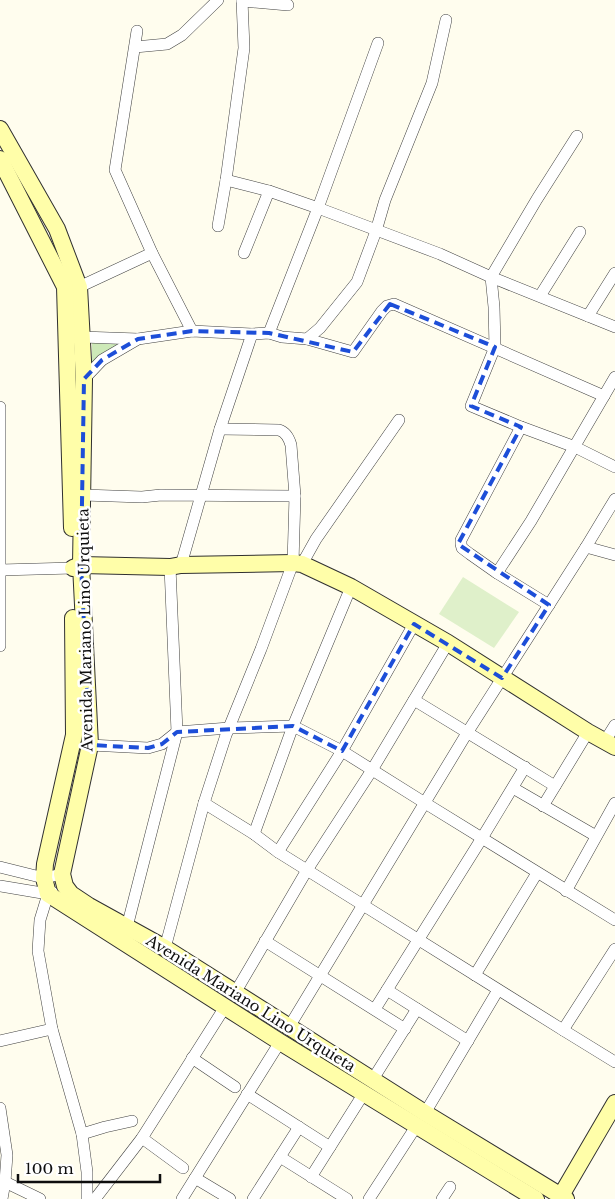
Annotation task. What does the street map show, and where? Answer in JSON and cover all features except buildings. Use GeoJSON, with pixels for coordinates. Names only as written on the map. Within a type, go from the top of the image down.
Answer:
{"type":"FeatureCollection","features":[{"type":"Feature","properties":{"kind":"main road","name":"Avenida Mariano Lino Urquieta"},"geometry":{"type":"LineString","coordinates":[[0,129],[57,229],[79,287],[84,379],[83,495],[77,566],[74,735],[45,864],[46,886],[225,1007],[364,1093],[421,1119],[562,1198]]}},
{"type":"Feature","properties":{"kind":"main road","name":"Avenida Mariano Lino Urquieta"},"geometry":{"type":"LineString","coordinates":[[0,158],[65,287],[77,566],[90,745],[64,880],[71,894],[89,906],[166,948],[373,1079],[421,1119],[536,1199]]}},
{"type":"Feature","properties":{"kind":"main road"},"geometry":{"type":"LineString","coordinates":[[77,566],[297,563],[351,587],[448,643],[610,744]]}},
{"type":"Feature","properties":{"kind":"main road"},"geometry":{"type":"LineString","coordinates":[[562,1198],[615,1103]]}},
{"type":"Feature","properties":{"kind":"street"},"geometry":{"type":"LineString","coordinates":[[135,47],[168,44],[182,34],[218,0]]}},
{"type":"Feature","properties":{"kind":"street"},"geometry":{"type":"LineString","coordinates":[[218,226],[244,48],[242,0],[288,5]]}},
{"type":"Feature","properties":{"kind":"street"},"geometry":{"type":"LineString","coordinates":[[306,340],[320,328],[357,282],[376,231],[384,200],[432,83],[446,20]]}},
{"type":"Feature","properties":{"kind":"street"},"geometry":{"type":"LineString","coordinates":[[137,31],[114,170],[152,253],[192,331]]}},
{"type":"Feature","properties":{"kind":"street"},"geometry":{"type":"LineString","coordinates":[[269,333],[318,208],[378,43]]}},
{"type":"Feature","properties":{"kind":"street"},"geometry":{"type":"LineString","coordinates":[[577,136],[491,277],[495,347],[471,406],[520,427],[575,447],[615,466]]}},
{"type":"Feature","properties":{"kind":"street"},"geometry":{"type":"LineString","coordinates":[[226,180],[269,191],[440,254],[491,277],[615,327]]}},
{"type":"Feature","properties":{"kind":"street"},"geometry":{"type":"LineString","coordinates":[[244,253],[269,191]]}},
{"type":"Feature","properties":{"kind":"street"},"geometry":{"type":"LineString","coordinates":[[540,296],[580,232]]}},
{"type":"Feature","properties":{"kind":"street"},"geometry":{"type":"LineString","coordinates":[[79,287],[152,253]]}},
{"type":"Feature","properties":{"kind":"street"},"geometry":{"type":"LineString","coordinates":[[588,316],[615,273]]}},
{"type":"Feature","properties":{"kind":"street"},"geometry":{"type":"LineString","coordinates":[[82,337],[138,339],[192,331],[269,333],[353,352],[382,311],[387,306],[394,304],[604,396]]}},
{"type":"Feature","properties":{"kind":"street"},"geometry":{"type":"LineString","coordinates":[[127,927],[177,732],[176,566],[252,334]]}},
{"type":"Feature","properties":{"kind":"street"},"geometry":{"type":"LineString","coordinates":[[84,379],[102,360],[138,339]]}},
{"type":"Feature","properties":{"kind":"street"},"geometry":{"type":"LineString","coordinates":[[497,573],[531,521],[615,377]]}},
{"type":"Feature","properties":{"kind":"street"},"geometry":{"type":"LineString","coordinates":[[0,407],[0,646]]}},
{"type":"Feature","properties":{"kind":"street"},"geometry":{"type":"LineString","coordinates":[[166,948],[204,804],[229,728],[297,563],[316,539],[399,420]]}},
{"type":"Feature","properties":{"kind":"street"},"geometry":{"type":"LineString","coordinates":[[520,427],[461,540],[461,544],[462,548],[497,573],[549,605]]}},
{"type":"Feature","properties":{"kind":"street"},"geometry":{"type":"LineString","coordinates":[[220,428],[279,430],[283,431],[289,440],[295,496],[297,563]]}},
{"type":"Feature","properties":{"kind":"street"},"geometry":{"type":"LineString","coordinates":[[83,495],[142,497],[161,495],[295,496]]}},
{"type":"Feature","properties":{"kind":"street"},"geometry":{"type":"LineString","coordinates":[[289,1027],[467,733],[615,499]]}},
{"type":"Feature","properties":{"kind":"street"},"geometry":{"type":"LineString","coordinates":[[586,547],[615,555]]}},
{"type":"Feature","properties":{"kind":"street"},"geometry":{"type":"LineString","coordinates":[[0,570],[77,566]]}},
{"type":"Feature","properties":{"kind":"street"},"geometry":{"type":"LineString","coordinates":[[254,834],[293,726],[351,587]]}},
{"type":"Feature","properties":{"kind":"street"},"geometry":{"type":"LineString","coordinates":[[278,852],[342,750],[414,624]]}},
{"type":"Feature","properties":{"kind":"street"},"geometry":{"type":"LineString","coordinates":[[236,993],[307,870],[372,770],[448,643]]}},
{"type":"Feature","properties":{"kind":"street"},"geometry":{"type":"LineString","coordinates":[[414,700],[555,786]]}},
{"type":"Feature","properties":{"kind":"street"},"geometry":{"type":"LineString","coordinates":[[610,744],[615,725]]}},
{"type":"Feature","properties":{"kind":"street"},"geometry":{"type":"LineString","coordinates":[[90,745],[148,748],[162,744],[177,732],[293,726],[342,750],[615,920]]}},
{"type":"Feature","properties":{"kind":"street"},"geometry":{"type":"LineString","coordinates":[[543,806],[588,732]]}},
{"type":"Feature","properties":{"kind":"street"},"geometry":{"type":"LineString","coordinates":[[375,1010],[525,767]]}},
{"type":"Feature","properties":{"kind":"street"},"geometry":{"type":"LineString","coordinates":[[513,788],[596,836]]}},
{"type":"Feature","properties":{"kind":"street"},"geometry":{"type":"LineString","coordinates":[[566,890],[615,803]]}},
{"type":"Feature","properties":{"kind":"street"},"geometry":{"type":"LineString","coordinates":[[204,804],[615,1062]]}},
{"type":"Feature","properties":{"kind":"street"},"geometry":{"type":"LineString","coordinates":[[0,867],[46,886]]}},
{"type":"Feature","properties":{"kind":"street"},"geometry":{"type":"LineString","coordinates":[[475,975],[538,873]]}},
{"type":"Feature","properties":{"kind":"street"},"geometry":{"type":"LineString","coordinates":[[0,886],[46,886],[64,880]]}},
{"type":"Feature","properties":{"kind":"street"},"geometry":{"type":"LineString","coordinates":[[46,886],[40,920],[38,950],[52,1029],[82,1134],[87,1172],[87,1199]]}},
{"type":"Feature","properties":{"kind":"street"},"geometry":{"type":"LineString","coordinates":[[265,941],[404,1029]]}},
{"type":"Feature","properties":{"kind":"street"},"geometry":{"type":"LineString","coordinates":[[563,1030],[615,949]]}},
{"type":"Feature","properties":{"kind":"street"},"geometry":{"type":"LineString","coordinates":[[387,990],[468,1041]]}},
{"type":"Feature","properties":{"kind":"street"},"geometry":{"type":"LineString","coordinates":[[369,1199],[421,1119],[498,990]]}},
{"type":"Feature","properties":{"kind":"street"},"geometry":{"type":"LineString","coordinates":[[95,1199],[142,1138],[225,1007]]}},
{"type":"Feature","properties":{"kind":"street"},"geometry":{"type":"LineString","coordinates":[[373,1079],[417,1008]]}},
{"type":"Feature","properties":{"kind":"street"},"geometry":{"type":"LineString","coordinates":[[0,1042],[52,1029]]}},
{"type":"Feature","properties":{"kind":"street"},"geometry":{"type":"LineString","coordinates":[[182,1199],[280,1042]]}},
{"type":"Feature","properties":{"kind":"street"},"geometry":{"type":"LineString","coordinates":[[192,1058],[235,1087]]}},
{"type":"Feature","properties":{"kind":"street"},"geometry":{"type":"LineString","coordinates":[[311,1177],[364,1093]]}},
{"type":"Feature","properties":{"kind":"street"},"geometry":{"type":"LineString","coordinates":[[247,1094],[330,1147]]}},
{"type":"Feature","properties":{"kind":"street"},"geometry":{"type":"LineString","coordinates":[[0,1110],[6,1155],[2,1182],[2,1199]]}},
{"type":"Feature","properties":{"kind":"street"},"geometry":{"type":"LineString","coordinates":[[82,1134],[132,1122]]}},
{"type":"Feature","properties":{"kind":"street"},"geometry":{"type":"LineString","coordinates":[[253,1199],[299,1127]]}},
{"type":"Feature","properties":{"kind":"street"},"geometry":{"type":"LineString","coordinates":[[142,1138],[183,1168]]}},
{"type":"Feature","properties":{"kind":"street"},"geometry":{"type":"LineString","coordinates":[[280,1157],[347,1199]]}},
{"type":"Feature","properties":{"kind":"street"},"geometry":{"type":"LineString","coordinates":[[196,1178],[230,1199]]}},
{"type":"Feature","properties":{"kind":"street"},"geometry":{"type":"LineString","coordinates":[[2,1182],[40,1199]]}},
{"type":"Feature","properties":{"kind":"street"},"geometry":{"type":"LineString","coordinates":[[442,1199],[450,1187]]}},
{"type":"Feature","properties":{"kind":"highlighted area"},"geometry":{"type":"Polygon","coordinates":[[[390,304],[495,347],[471,406],[521,427],[458,544],[549,605],[502,678],[414,624],[342,751],[293,726],[177,732],[162,744],[148,748],[90,745],[81,565],[84,379],[102,360],[138,339],[192,331],[269,333],[353,352],[390,304]]]}},
{"type":"Feature","properties":{"kind":"green space"},"geometry":{"type":"Polygon","coordinates":[[[92,335],[136,338],[92,377],[92,335]]]}},
{"type":"Feature","properties":{"kind":"green space"},"geometry":{"type":"Polygon","coordinates":[[[463,577],[519,612],[494,648],[439,614],[463,577]]]}}]}
